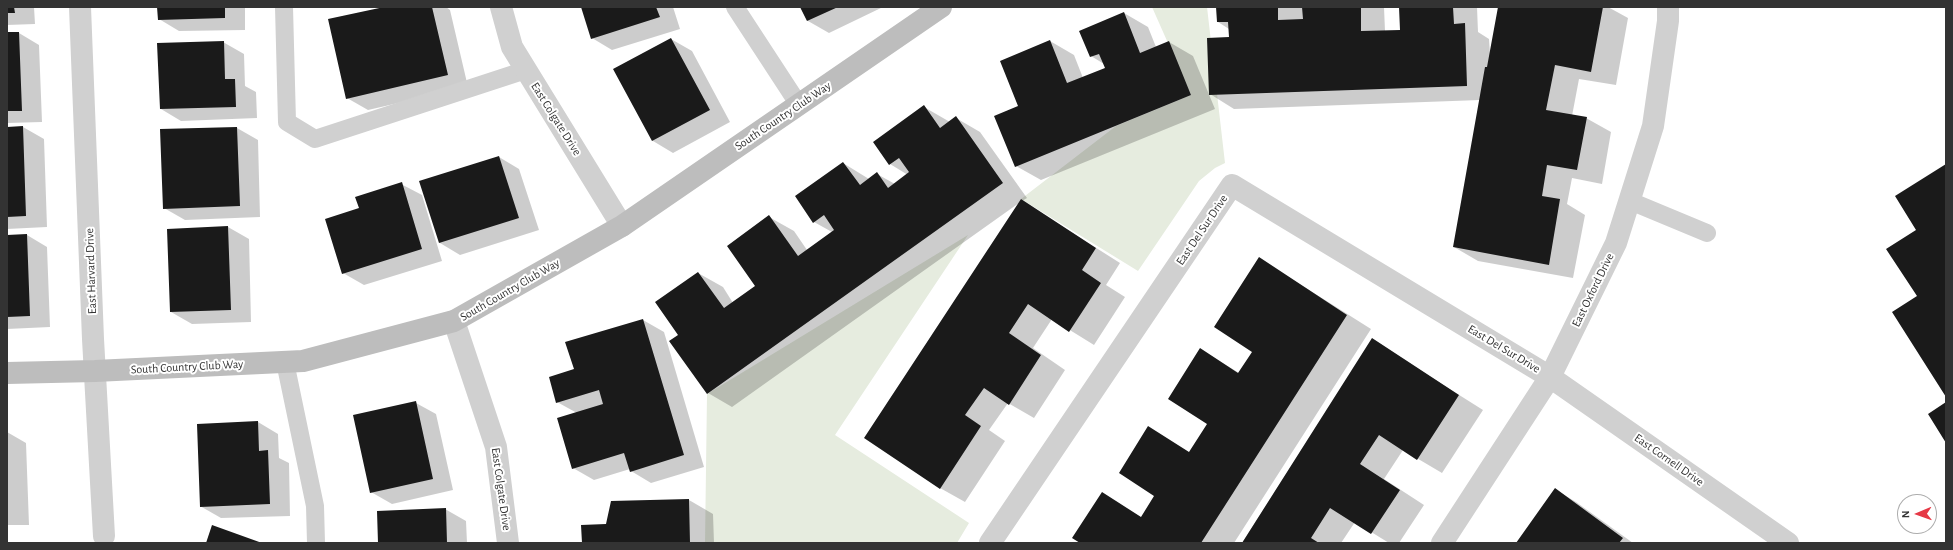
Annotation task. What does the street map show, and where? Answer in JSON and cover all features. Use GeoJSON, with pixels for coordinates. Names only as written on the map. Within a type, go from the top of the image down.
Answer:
{"type":"FeatureCollection","features":[{"type":"Feature","properties":{"kind":"street","name":"East Harvard Drive"},"geometry":{"type":"LineString","coordinates":[[80,7],[95,371],[98,403],[104,536]]}},
{"type":"Feature","properties":{"kind":"street","name":"East Colgate Drive"},"geometry":{"type":"LineString","coordinates":[[501,7],[512,47],[622,226]]}},
{"type":"Feature","properties":{"kind":"street","name":"South Country Club Way"},"geometry":{"type":"LineString","coordinates":[[7,373],[95,371],[303,361],[454,321],[622,226],[941,7]]}},
{"type":"Feature","properties":{"kind":"street","name":"East Oxford Drive"},"geometry":{"type":"LineString","coordinates":[[1442,543],[1550,377],[1616,243],[1653,126],[1668,21],[1668,7]]}},
{"type":"Feature","properties":{"kind":"street","name":"East Del Sur Drive"},"geometry":{"type":"LineString","coordinates":[[990,543],[1232,185],[1550,377]]}},
{"type":"Feature","properties":{"kind":"street","name":"East Colgate Drive"},"geometry":{"type":"LineString","coordinates":[[454,321],[496,447],[508,543]]}},
{"type":"Feature","properties":{"kind":"street","name":"East Cornell Drive"},"geometry":{"type":"LineString","coordinates":[[1550,377],[1788,543]]}},
{"type":"Feature","properties":{"kind":"lane"},"geometry":{"type":"LineString","coordinates":[[284,7],[287,122],[315,139],[526,70]]}},
{"type":"Feature","properties":{"kind":"lane"},"geometry":{"type":"LineString","coordinates":[[735,7],[799,105]]}},
{"type":"Feature","properties":{"kind":"lane"},"geometry":{"type":"LineString","coordinates":[[1630,201],[1707,233]]}},
{"type":"Feature","properties":{"kind":"lane"},"geometry":{"type":"LineString","coordinates":[[285,362],[315,506],[316,543]]}},
{"type":"Feature","properties":{"kind":"shaded area"},"geometry":{"type":"Polygon","coordinates":[[[1152,7],[1207,7],[1225,163],[1215,168],[1199,181],[1138,271],[1021,199],[1116,126],[1191,95],[1152,7]]]}},
{"type":"Feature","properties":{"kind":"shaded area"},"geometry":{"type":"Polygon","coordinates":[[[968,235],[835,435],[969,523],[957,543],[705,543],[707,394],[968,235]]]}},
{"type":"Feature","properties":{"kind":"building"},"geometry":{"type":"Polygon","coordinates":[[[7,7],[14,7],[15,13],[7,13],[7,7]]]}},
{"type":"Feature","properties":{"kind":"building"},"geometry":{"type":"Polygon","coordinates":[[[157,7],[225,7],[225,18],[158,20],[157,7]]]}},
{"type":"Feature","properties":{"kind":"building"},"geometry":{"type":"Polygon","coordinates":[[[384,7],[432,7],[448,75],[346,99],[328,19],[384,7]]]}},
{"type":"Feature","properties":{"kind":"building"},"geometry":{"type":"Polygon","coordinates":[[[581,7],[656,7],[660,17],[591,39],[581,7]]]}},
{"type":"Feature","properties":{"kind":"building"},"geometry":{"type":"Polygon","coordinates":[[[800,7],[838,7],[807,21],[800,7]]]}},
{"type":"Feature","properties":{"kind":"building"},"geometry":{"type":"Polygon","coordinates":[[[1216,7],[1278,7],[1278,20],[1303,19],[1302,7],[1361,7],[1361,31],[1400,30],[1399,7],[1453,7],[1454,24],[1465,23],[1467,86],[1209,95],[1207,38],[1229,37],[1228,22],[1217,22],[1216,7]]]}},
{"type":"Feature","properties":{"kind":"building"},"geometry":{"type":"Polygon","coordinates":[[[1498,7],[1603,7],[1591,72],[1555,65],[1546,110],[1587,117],[1577,170],[1547,165],[1542,196],[1560,199],[1549,265],[1453,247],[1485,67],[1487,67],[1498,7]]]}},
{"type":"Feature","properties":{"kind":"building"},"geometry":{"type":"Polygon","coordinates":[[[1124,12],[1140,53],[1169,41],[1191,95],[1015,167],[994,116],[1018,106],[1000,61],[1050,40],[1067,83],[1105,68],[1099,54],[1090,57],[1079,31],[1124,12]]]}},
{"type":"Feature","properties":{"kind":"building"},"geometry":{"type":"Polygon","coordinates":[[[7,32],[19,32],[22,111],[7,111],[7,32]]]}},
{"type":"Feature","properties":{"kind":"building"},"geometry":{"type":"Polygon","coordinates":[[[671,38],[710,110],[652,141],[613,69],[671,38]]]}},
{"type":"Feature","properties":{"kind":"building"},"geometry":{"type":"Polygon","coordinates":[[[224,41],[225,79],[235,79],[236,107],[160,109],[157,43],[224,41]]]}},
{"type":"Feature","properties":{"kind":"building"},"geometry":{"type":"Polygon","coordinates":[[[924,105],[940,128],[956,116],[1003,183],[707,394],[669,341],[678,335],[655,302],[698,272],[724,308],[755,286],[727,246],[769,215],[798,256],[834,230],[824,215],[813,223],[795,196],[843,162],[860,185],[877,172],[888,188],[909,172],[899,158],[889,165],[873,142],[924,105]]]}},
{"type":"Feature","properties":{"kind":"building"},"geometry":{"type":"Polygon","coordinates":[[[23,126],[26,216],[7,217],[7,127],[23,126]]]}},
{"type":"Feature","properties":{"kind":"building"},"geometry":{"type":"Polygon","coordinates":[[[237,127],[240,206],[163,209],[160,129],[237,127]]]}},
{"type":"Feature","properties":{"kind":"building"},"geometry":{"type":"Polygon","coordinates":[[[499,156],[519,218],[439,243],[419,181],[499,156]]]}},
{"type":"Feature","properties":{"kind":"building"},"geometry":{"type":"Polygon","coordinates":[[[1946,164],[1946,397],[1892,312],[1917,296],[1886,249],[1916,230],[1895,196],[1946,164]]]}},
{"type":"Feature","properties":{"kind":"building"},"geometry":{"type":"Polygon","coordinates":[[[402,182],[422,249],[342,274],[325,219],[359,208],[355,197],[402,182]]]}},
{"type":"Feature","properties":{"kind":"building"},"geometry":{"type":"Polygon","coordinates":[[[1021,199],[1096,248],[1082,270],[1101,283],[1069,332],[1028,304],[1009,333],[1041,355],[1009,405],[984,388],[965,415],[981,426],[940,489],[864,438],[1021,199]]]}},
{"type":"Feature","properties":{"kind":"building"},"geometry":{"type":"Polygon","coordinates":[[[228,226],[231,310],[170,312],[167,229],[228,226]]]}},
{"type":"Feature","properties":{"kind":"building"},"geometry":{"type":"Polygon","coordinates":[[[27,234],[30,316],[7,317],[7,235],[27,234]]]}},
{"type":"Feature","properties":{"kind":"building"},"geometry":{"type":"Polygon","coordinates":[[[1259,257],[1347,315],[1201,543],[1080,543],[1072,538],[1102,492],[1141,517],[1154,496],[1119,473],[1148,426],[1189,452],[1207,424],[1168,399],[1200,348],[1238,373],[1252,352],[1214,327],[1259,257]]]}},
{"type":"Feature","properties":{"kind":"building"},"geometry":{"type":"Polygon","coordinates":[[[643,319],[684,455],[630,472],[624,453],[572,469],[557,418],[603,404],[599,390],[556,403],[549,377],[574,369],[565,342],[643,319]]]}},
{"type":"Feature","properties":{"kind":"building"},"geometry":{"type":"Polygon","coordinates":[[[1372,338],[1459,395],[1417,460],[1379,435],[1360,464],[1400,490],[1371,534],[1330,508],[1311,538],[1319,543],[1242,543],[1372,338]]]}},
{"type":"Feature","properties":{"kind":"building"},"geometry":{"type":"Polygon","coordinates":[[[416,401],[433,479],[370,493],[353,415],[416,401]]]}},
{"type":"Feature","properties":{"kind":"building"},"geometry":{"type":"Polygon","coordinates":[[[1946,402],[1946,443],[1928,414],[1946,402]]]}},
{"type":"Feature","properties":{"kind":"building"},"geometry":{"type":"Polygon","coordinates":[[[258,421],[259,451],[268,450],[270,504],[200,507],[197,424],[258,421]]]}},
{"type":"Feature","properties":{"kind":"building"},"geometry":{"type":"Polygon","coordinates":[[[1555,488],[1623,538],[1619,543],[1516,543],[1555,488]]]}},
{"type":"Feature","properties":{"kind":"building"},"geometry":{"type":"Polygon","coordinates":[[[689,499],[690,543],[582,543],[581,525],[606,524],[611,501],[689,499]]]}},
{"type":"Feature","properties":{"kind":"building"},"geometry":{"type":"Polygon","coordinates":[[[446,508],[447,543],[378,543],[377,511],[446,508]]]}},
{"type":"Feature","properties":{"kind":"building"},"geometry":{"type":"Polygon","coordinates":[[[212,525],[262,543],[206,543],[212,525]]]}}]}
